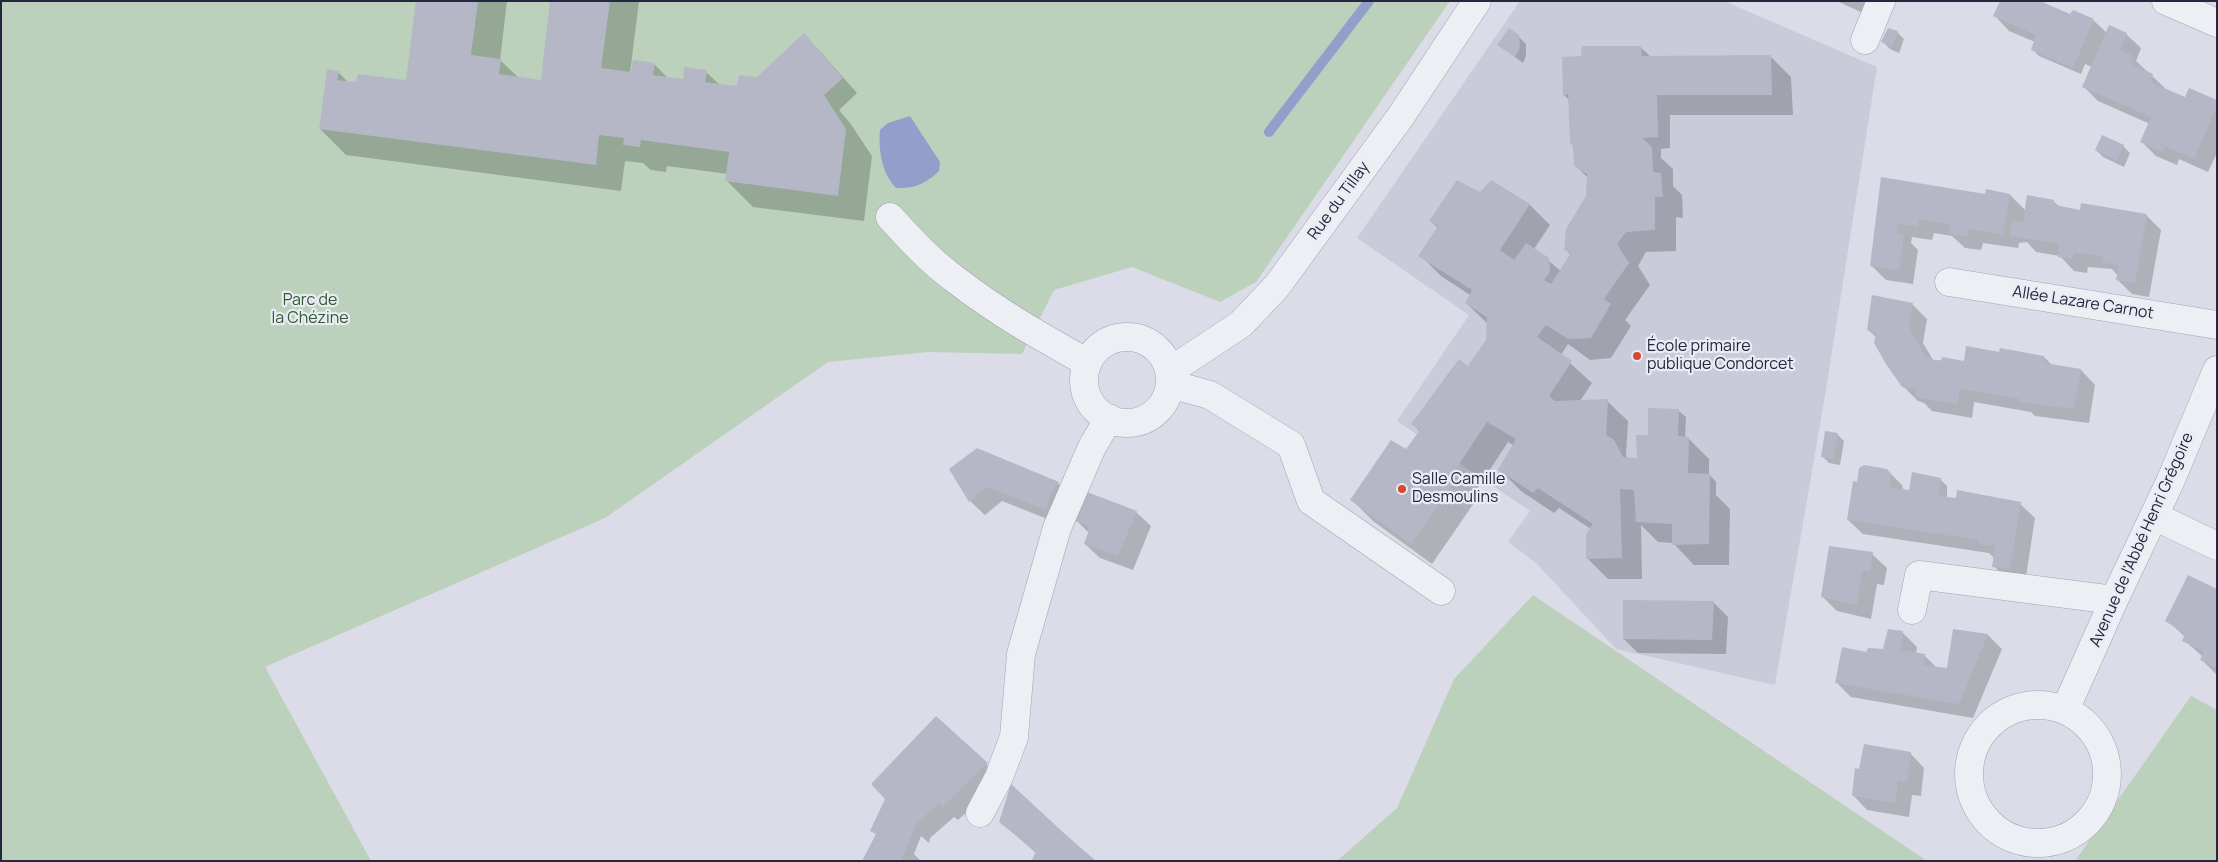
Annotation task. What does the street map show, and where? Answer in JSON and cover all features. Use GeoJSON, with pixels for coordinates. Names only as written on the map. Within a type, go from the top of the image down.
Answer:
{"type":"FeatureCollection","features":[{"type":"Feature","properties":{"kind":"street","name":"Rue du Tillay"},"geometry":{"type":"LineString","coordinates":[[1170,378],[1241,324],[1277,286],[1401,116],[1477,1]]}},
{"type":"Feature","properties":{"kind":"street"},"geometry":{"type":"LineString","coordinates":[[1865,40],[1881,1]]}},
{"type":"Feature","properties":{"kind":"street"},"geometry":{"type":"LineString","coordinates":[[2166,1],[2217,23]]}},
{"type":"Feature","properties":{"kind":"street"},"geometry":{"type":"LineString","coordinates":[[890,217],[917,246],[954,279],[1024,326],[1088,364]]}},
{"type":"Feature","properties":{"kind":"street","name":"Allée Lazare Carnot"},"geometry":{"type":"LineString","coordinates":[[1949,282],[2217,325]]}},
{"type":"Feature","properties":{"kind":"street"},"geometry":{"type":"LineString","coordinates":[[1123,337],[1135,338],[1158,349],[1170,378],[1167,398],[1160,409],[1149,417],[1136,422],[1122,422],[1109,418],[1097,410],[1089,399],[1085,386],[1085,372],[1099,348],[1111,340],[1123,337]]}},
{"type":"Feature","properties":{"kind":"street","name":"Avenue de l'Abbé Henri Grégoire"},"geometry":{"type":"LineString","coordinates":[[2066,708],[2114,600],[2170,482],[2217,370]]}},
{"type":"Feature","properties":{"kind":"street"},"geometry":{"type":"LineString","coordinates":[[1170,378],[1210,395],[1291,445],[1311,501],[1441,591]]}},
{"type":"Feature","properties":{"kind":"street"},"geometry":{"type":"LineString","coordinates":[[980,813],[999,777],[1014,737],[1021,654],[1057,528],[1092,447],[1109,418]]}},
{"type":"Feature","properties":{"kind":"street"},"geometry":{"type":"LineString","coordinates":[[2154,516],[2217,546]]}},
{"type":"Feature","properties":{"kind":"street"},"geometry":{"type":"LineString","coordinates":[[1912,610],[1919,575],[2114,600]]}},
{"type":"Feature","properties":{"kind":"street"},"geometry":{"type":"LineString","coordinates":[[2037,703],[2066,708],[2093,729],[2108,760],[2098,814],[2070,837],[2042,843],[2033,844],[1998,832],[1972,801],[1971,752],[1998,716],[2037,703]]}},
{"type":"Feature","properties":{"kind":"shaded area","name":"École primaire publique Condorcet"},"geometry":{"type":"Polygon","coordinates":[[[1520,1],[1724,1],[1877,67],[1825,396],[1775,685],[1616,649],[1536,563],[1508,542],[1530,511],[1397,421],[1469,315],[1357,238],[1520,1]]]}},
{"type":"Feature","properties":{"kind":"green space","name":"Parc de la Chézine"},"geometry":{"type":"Polygon","coordinates":[[[1,1],[1450,1],[1256,282],[1220,302],[1132,267],[1054,290],[1022,354],[928,352],[828,362],[605,518],[265,667],[371,861],[1,861],[1,1]]]}},
{"type":"Feature","properties":{"kind":"green space"},"geometry":{"type":"Polygon","coordinates":[[[1533,595],[1927,861],[1337,861],[1397,808],[1454,679],[1533,595]]]}},
{"type":"Feature","properties":{"kind":"green space"},"geometry":{"type":"Polygon","coordinates":[[[2191,696],[2217,710],[2217,861],[2075,861],[2191,696]]]}},
{"type":"Feature","properties":{"kind":"water"},"geometry":{"type":"Polygon","coordinates":[[[910,116],[940,162],[939,171],[930,179],[920,184],[896,188],[884,169],[880,145],[880,130],[888,123],[910,116]]]}},
{"type":"Feature","properties":{"kind":"building"},"geometry":{"type":"Polygon","coordinates":[[[416,1],[478,1],[471,55],[501,59],[499,74],[541,80],[550,1],[610,1],[601,68],[631,72],[633,60],[655,63],[653,75],[683,79],[684,67],[707,70],[705,82],[737,86],[739,75],[757,77],[804,33],[843,78],[824,95],[846,129],[838,196],[725,181],[729,152],[641,140],[640,147],[623,145],[624,138],[599,135],[596,165],[319,129],[327,69],[339,71],[337,80],[356,82],[358,74],[406,80],[416,1]]]}},
{"type":"Feature","properties":{"kind":"building"},"geometry":{"type":"Polygon","coordinates":[[[2000,1],[2040,1],[2070,14],[2073,10],[2094,19],[2073,68],[2031,50],[2036,35],[1993,16],[2000,1]]]}},
{"type":"Feature","properties":{"kind":"building"},"geometry":{"type":"Polygon","coordinates":[[[2109,25],[2127,33],[2120,50],[2133,56],[2131,64],[2153,74],[2150,82],[2185,97],[2189,88],[2217,100],[2217,106],[2194,159],[2165,146],[2162,152],[2140,142],[2151,117],[2082,87],[2109,25]]]}},
{"type":"Feature","properties":{"kind":"building"},"geometry":{"type":"Polygon","coordinates":[[[1509,28],[1519,35],[1520,48],[1515,57],[1497,45],[1509,28]]]}},
{"type":"Feature","properties":{"kind":"building"},"geometry":{"type":"Polygon","coordinates":[[[1888,28],[1898,31],[1892,46],[1881,42],[1888,28]]]}},
{"type":"Feature","properties":{"kind":"building"},"geometry":{"type":"Polygon","coordinates":[[[1582,46],[1641,46],[1642,56],[1771,55],[1772,95],[1657,95],[1658,137],[1642,138],[1652,147],[1653,172],[1661,173],[1663,197],[1655,197],[1655,230],[1626,232],[1617,244],[1629,263],[1604,299],[1611,304],[1591,338],[1568,339],[1546,325],[1537,337],[1572,361],[1549,396],[1555,401],[1608,399],[1606,435],[1614,440],[1623,457],[1637,458],[1636,435],[1648,435],[1648,408],[1679,409],[1678,436],[1689,437],[1688,473],[1710,474],[1709,544],[1672,545],[1672,524],[1636,522],[1634,490],[1620,489],[1622,558],[1586,559],[1586,534],[1593,524],[1538,488],[1533,493],[1498,470],[1516,439],[1487,422],[1450,478],[1454,482],[1411,544],[1350,500],[1391,440],[1406,449],[1420,430],[1411,424],[1459,359],[1468,366],[1486,340],[1487,317],[1465,303],[1472,290],[1418,256],[1438,226],[1429,221],[1457,180],[1480,192],[1491,180],[1530,204],[1500,250],[1514,260],[1526,243],[1549,258],[1550,272],[1544,280],[1551,284],[1571,253],[1564,250],[1566,229],[1586,196],[1587,174],[1574,166],[1573,145],[1570,144],[1568,94],[1563,96],[1562,57],[1581,56],[1582,46]]]}},
{"type":"Feature","properties":{"kind":"building"},"geometry":{"type":"Polygon","coordinates":[[[2102,135],[2124,145],[2117,161],[2095,150],[2102,135]]]}},
{"type":"Feature","properties":{"kind":"building"},"geometry":{"type":"Polygon","coordinates":[[[1881,177],[1985,194],[1986,189],[2010,194],[2003,235],[1968,229],[1967,236],[1949,234],[1951,224],[1919,219],[1918,227],[1898,223],[1896,233],[1904,235],[1899,270],[1870,266],[1881,177]]]}},
{"type":"Feature","properties":{"kind":"building"},"geometry":{"type":"Polygon","coordinates":[[[2027,195],[2054,200],[2054,205],[2080,210],[2081,203],[2147,214],[2135,283],[2116,280],[2119,266],[2102,262],[2103,256],[2074,253],[2073,259],[2058,257],[2059,244],[2010,236],[2012,221],[2023,222],[2027,195]]]}},
{"type":"Feature","properties":{"kind":"building"},"geometry":{"type":"Polygon","coordinates":[[[1872,295],[1913,303],[1909,327],[1926,358],[1941,361],[1942,357],[1964,361],[1966,346],[1999,352],[2000,348],[2044,356],[2045,363],[2081,369],[2074,409],[2019,402],[2020,399],[1960,389],[1957,404],[1916,397],[1916,390],[1902,387],[1886,364],[1874,343],[1876,333],[1867,330],[1872,295]]]}},
{"type":"Feature","properties":{"kind":"building"},"geometry":{"type":"Polygon","coordinates":[[[1825,431],[1838,433],[1833,459],[1821,457],[1825,431]]]}},
{"type":"Feature","properties":{"kind":"building"},"geometry":{"type":"Polygon","coordinates":[[[977,448],[1059,482],[1051,494],[1046,510],[987,487],[969,502],[949,469],[977,448]]]}},
{"type":"Feature","properties":{"kind":"building"},"geometry":{"type":"Polygon","coordinates":[[[1864,465],[1887,469],[1891,474],[1889,487],[1909,490],[1912,472],[1941,478],[1939,496],[1956,498],[1957,490],[2021,502],[2010,569],[1992,567],[1995,546],[1978,544],[1979,540],[1847,520],[1853,481],[1857,482],[1859,468],[1864,465]]]}},
{"type":"Feature","properties":{"kind":"building"},"geometry":{"type":"Polygon","coordinates":[[[1082,490],[1137,511],[1118,556],[1084,544],[1090,527],[1075,521],[1082,490]]]}},
{"type":"Feature","properties":{"kind":"building"},"geometry":{"type":"Polygon","coordinates":[[[1829,546],[1873,552],[1870,571],[1862,570],[1857,605],[1821,597],[1829,546]]]}},
{"type":"Feature","properties":{"kind":"building"},"geometry":{"type":"Polygon","coordinates":[[[2188,575],[2217,589],[2217,668],[2200,660],[2204,651],[2182,641],[2185,634],[2165,621],[2188,575]]]}},
{"type":"Feature","properties":{"kind":"building"},"geometry":{"type":"Polygon","coordinates":[[[1623,600],[1714,601],[1712,640],[1623,639],[1623,600]]]}},
{"type":"Feature","properties":{"kind":"building"},"geometry":{"type":"Polygon","coordinates":[[[1888,629],[1903,631],[1900,650],[1925,654],[1923,665],[1947,668],[1953,629],[1988,634],[1959,704],[1835,683],[1842,647],[1866,652],[1868,648],[1883,649],[1888,629]]]}},
{"type":"Feature","properties":{"kind":"building"},"geometry":{"type":"Polygon","coordinates":[[[936,716],[988,763],[943,807],[939,803],[916,824],[901,861],[862,861],[876,834],[870,831],[885,799],[871,784],[936,716]]]}},
{"type":"Feature","properties":{"kind":"building"},"geometry":{"type":"Polygon","coordinates":[[[1864,744],[1911,752],[1907,782],[1898,781],[1895,803],[1852,796],[1855,768],[1859,769],[1864,744]]]}},
{"type":"Feature","properties":{"kind":"building"},"geometry":{"type":"Polygon","coordinates":[[[1011,784],[1096,861],[1031,861],[1036,852],[999,822],[1011,784]]]}},
{"type":"Feature","properties":{"kind":"waterway"},"geometry":{"type":"LineString","coordinates":[[1269,132],[1369,1]]}},
{"type":"Feature","properties":{"kind":"place","name":"École primaire publique Condorcet"},"geometry":{"type":"Point","coordinates":[1637,356]}},
{"type":"Feature","properties":{"kind":"place","name":"Salle Camille Desmoulins"},"geometry":{"type":"Point","coordinates":[1402,489]}}]}
